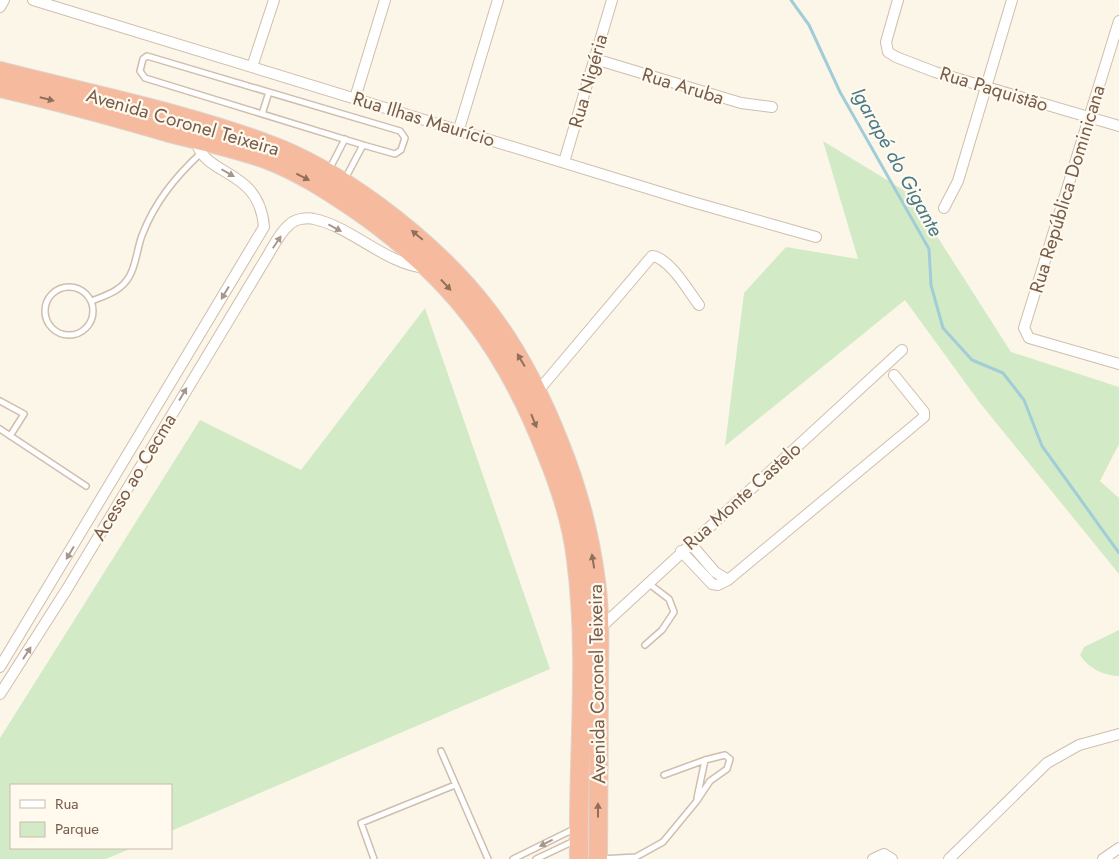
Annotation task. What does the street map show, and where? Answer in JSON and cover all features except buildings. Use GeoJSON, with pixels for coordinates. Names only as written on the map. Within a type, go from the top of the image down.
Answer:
{"type":"FeatureCollection","features":[{"type":"Feature","properties":{"kind":"highway","name":"Avenida Coronel Teixeira"},"geometry":{"type":"LineString","coordinates":[[0,71],[268,160],[312,182],[366,217],[431,269],[479,325],[516,383],[532,417],[562,496],[576,558],[581,626],[579,859]]}},
{"type":"Feature","properties":{"kind":"highway","name":"Avenida Coronel Teixeira"},"geometry":{"type":"LineString","coordinates":[[0,88],[198,138],[270,144],[328,172],[416,234],[463,281],[507,336],[538,391],[578,492],[593,557],[600,628],[598,859]]}},
{"type":"Feature","properties":{"kind":"street"},"geometry":{"type":"LineString","coordinates":[[0,7],[4,0]]}},
{"type":"Feature","properties":{"kind":"street","name":"Rua Ilhas Maurício"},"geometry":{"type":"LineString","coordinates":[[33,0],[816,237]]}},
{"type":"Feature","properties":{"kind":"street"},"geometry":{"type":"LineString","coordinates":[[252,67],[274,0]]}},
{"type":"Feature","properties":{"kind":"street"},"geometry":{"type":"LineString","coordinates":[[355,98],[385,0]]}},
{"type":"Feature","properties":{"kind":"street"},"geometry":{"type":"LineString","coordinates":[[459,129],[498,0]]}},
{"type":"Feature","properties":{"kind":"street","name":"Rua Nigéria"},"geometry":{"type":"LineString","coordinates":[[564,162],[612,0]]}},
{"type":"Feature","properties":{"kind":"street","name":"Rua Paquistão"},"geometry":{"type":"LineString","coordinates":[[898,0],[886,42],[888,52],[896,57],[985,87],[1119,126]]}},
{"type":"Feature","properties":{"kind":"street"},"geometry":{"type":"LineString","coordinates":[[944,208],[958,181],[1012,0]]}},
{"type":"Feature","properties":{"kind":"street","name":"Rua República Dominicana"},"geometry":{"type":"LineString","coordinates":[[1119,21],[1024,328],[1029,338],[1119,364]]}},
{"type":"Feature","properties":{"kind":"street","name":"Rua Aruba"},"geometry":{"type":"LineString","coordinates":[[595,59],[741,103],[772,107]]}},
{"type":"Feature","properties":{"kind":"street","name":"Acesso ao Cecma"},"geometry":{"type":"LineString","coordinates":[[0,667],[264,227],[263,210],[257,197],[198,138]]}},
{"type":"Feature","properties":{"kind":"street","name":"Acesso ao Cecma"},"geometry":{"type":"LineString","coordinates":[[0,694],[67,589],[265,260],[289,224],[312,218],[322,221],[398,260],[414,267],[431,269]]}},
{"type":"Feature","properties":{"kind":"street"},"geometry":{"type":"LineString","coordinates":[[250,252],[265,260]]}},
{"type":"Feature","properties":{"kind":"street"},"geometry":{"type":"LineString","coordinates":[[538,391],[652,256],[658,257],[673,269],[700,305]]}},
{"type":"Feature","properties":{"kind":"street","name":"Rua Monte Castelo"},"geometry":{"type":"LineString","coordinates":[[600,628],[681,551],[902,350]]}},
{"type":"Feature","properties":{"kind":"street"},"geometry":{"type":"LineString","coordinates":[[681,551],[712,584],[718,585],[728,580],[924,417],[924,412],[894,374]]}},
{"type":"Feature","properties":{"kind":"street"},"geometry":{"type":"LineString","coordinates":[[690,543],[715,572],[728,580]]}},
{"type":"Feature","properties":{"kind":"street"},"geometry":{"type":"LineString","coordinates":[[949,859],[1048,763],[1080,745],[1119,734]]}},
{"type":"Feature","properties":{"kind":"street"},"geometry":{"type":"LineString","coordinates":[[1103,859],[1119,848]]}},
{"type":"Feature","properties":{"kind":"street"},"geometry":{"type":"LineString","coordinates":[[873,859],[884,854],[892,859]]}},
{"type":"Feature","properties":{"kind":"lane"},"geometry":{"type":"LineString","coordinates":[[150,56],[269,92],[400,131],[405,138],[401,150],[395,154],[363,145],[145,78],[140,71],[143,59],[150,56]]}},
{"type":"Feature","properties":{"kind":"lane"},"geometry":{"type":"LineString","coordinates":[[262,114],[269,92]]}},
{"type":"Feature","properties":{"kind":"lane"},"geometry":{"type":"LineString","coordinates":[[92,301],[117,290],[130,276],[143,232],[159,202],[182,170],[198,138]]}},
{"type":"Feature","properties":{"kind":"lane"},"geometry":{"type":"LineString","coordinates":[[328,172],[345,139]]}},
{"type":"Feature","properties":{"kind":"lane"},"geometry":{"type":"LineString","coordinates":[[344,182],[363,145]]}},
{"type":"Feature","properties":{"kind":"lane"},"geometry":{"type":"LineString","coordinates":[[72,286],[80,289],[92,301],[93,316],[90,323],[78,333],[63,334],[56,331],[46,319],[46,303],[56,290],[72,286]]}},
{"type":"Feature","properties":{"kind":"lane"},"geometry":{"type":"LineString","coordinates":[[0,401],[24,414],[10,436]]}},
{"type":"Feature","properties":{"kind":"lane"},"geometry":{"type":"LineString","coordinates":[[0,429],[86,486]]}},
{"type":"Feature","properties":{"kind":"lane"},"geometry":{"type":"LineString","coordinates":[[645,645],[662,630],[674,612],[669,600],[647,583]]}},
{"type":"Feature","properties":{"kind":"lane"},"geometry":{"type":"LineString","coordinates":[[441,751],[488,859]]}},
{"type":"Feature","properties":{"kind":"lane"},"geometry":{"type":"LineString","coordinates":[[598,859],[636,857],[663,842],[696,802],[710,781],[727,769],[730,758],[725,755],[705,760],[664,776]]}},
{"type":"Feature","properties":{"kind":"lane"},"geometry":{"type":"LineString","coordinates":[[696,802],[705,760]]}},
{"type":"Feature","properties":{"kind":"lane"},"geometry":{"type":"LineString","coordinates":[[374,859],[361,824],[455,785]]}},
{"type":"Feature","properties":{"kind":"lane"},"geometry":{"type":"LineString","coordinates":[[513,859],[578,833]]}},
{"type":"Feature","properties":{"kind":"lane"},"geometry":{"type":"LineString","coordinates":[[536,859],[578,833]]}},
{"type":"Feature","properties":{"kind":"green space"},"geometry":{"type":"Polygon","coordinates":[[[823,141],[910,194],[1011,352],[1119,387],[1119,444],[1100,481],[1119,498],[1119,574],[980,403],[905,300],[725,446],[744,293],[786,247],[858,259],[823,141]]]}},
{"type":"Feature","properties":{"kind":"green space"},"geometry":{"type":"Polygon","coordinates":[[[425,308],[550,669],[172,831],[172,784],[10,784],[10,849],[130,849],[106,859],[0,859],[0,738],[200,420],[301,470],[425,308]]]}},
{"type":"Feature","properties":{"kind":"green space"},"geometry":{"type":"Polygon","coordinates":[[[1119,630],[1119,676],[1108,675],[1083,660],[1080,655],[1084,647],[1119,630]]]}},
{"type":"Feature","properties":{"kind":"waterway","name":"Igarapé do Gigante"},"geometry":{"type":"LineString","coordinates":[[791,0],[809,25],[840,92],[929,249],[931,285],[943,328],[972,360],[1003,373],[1024,400],[1042,446],[1119,553]]}}]}
